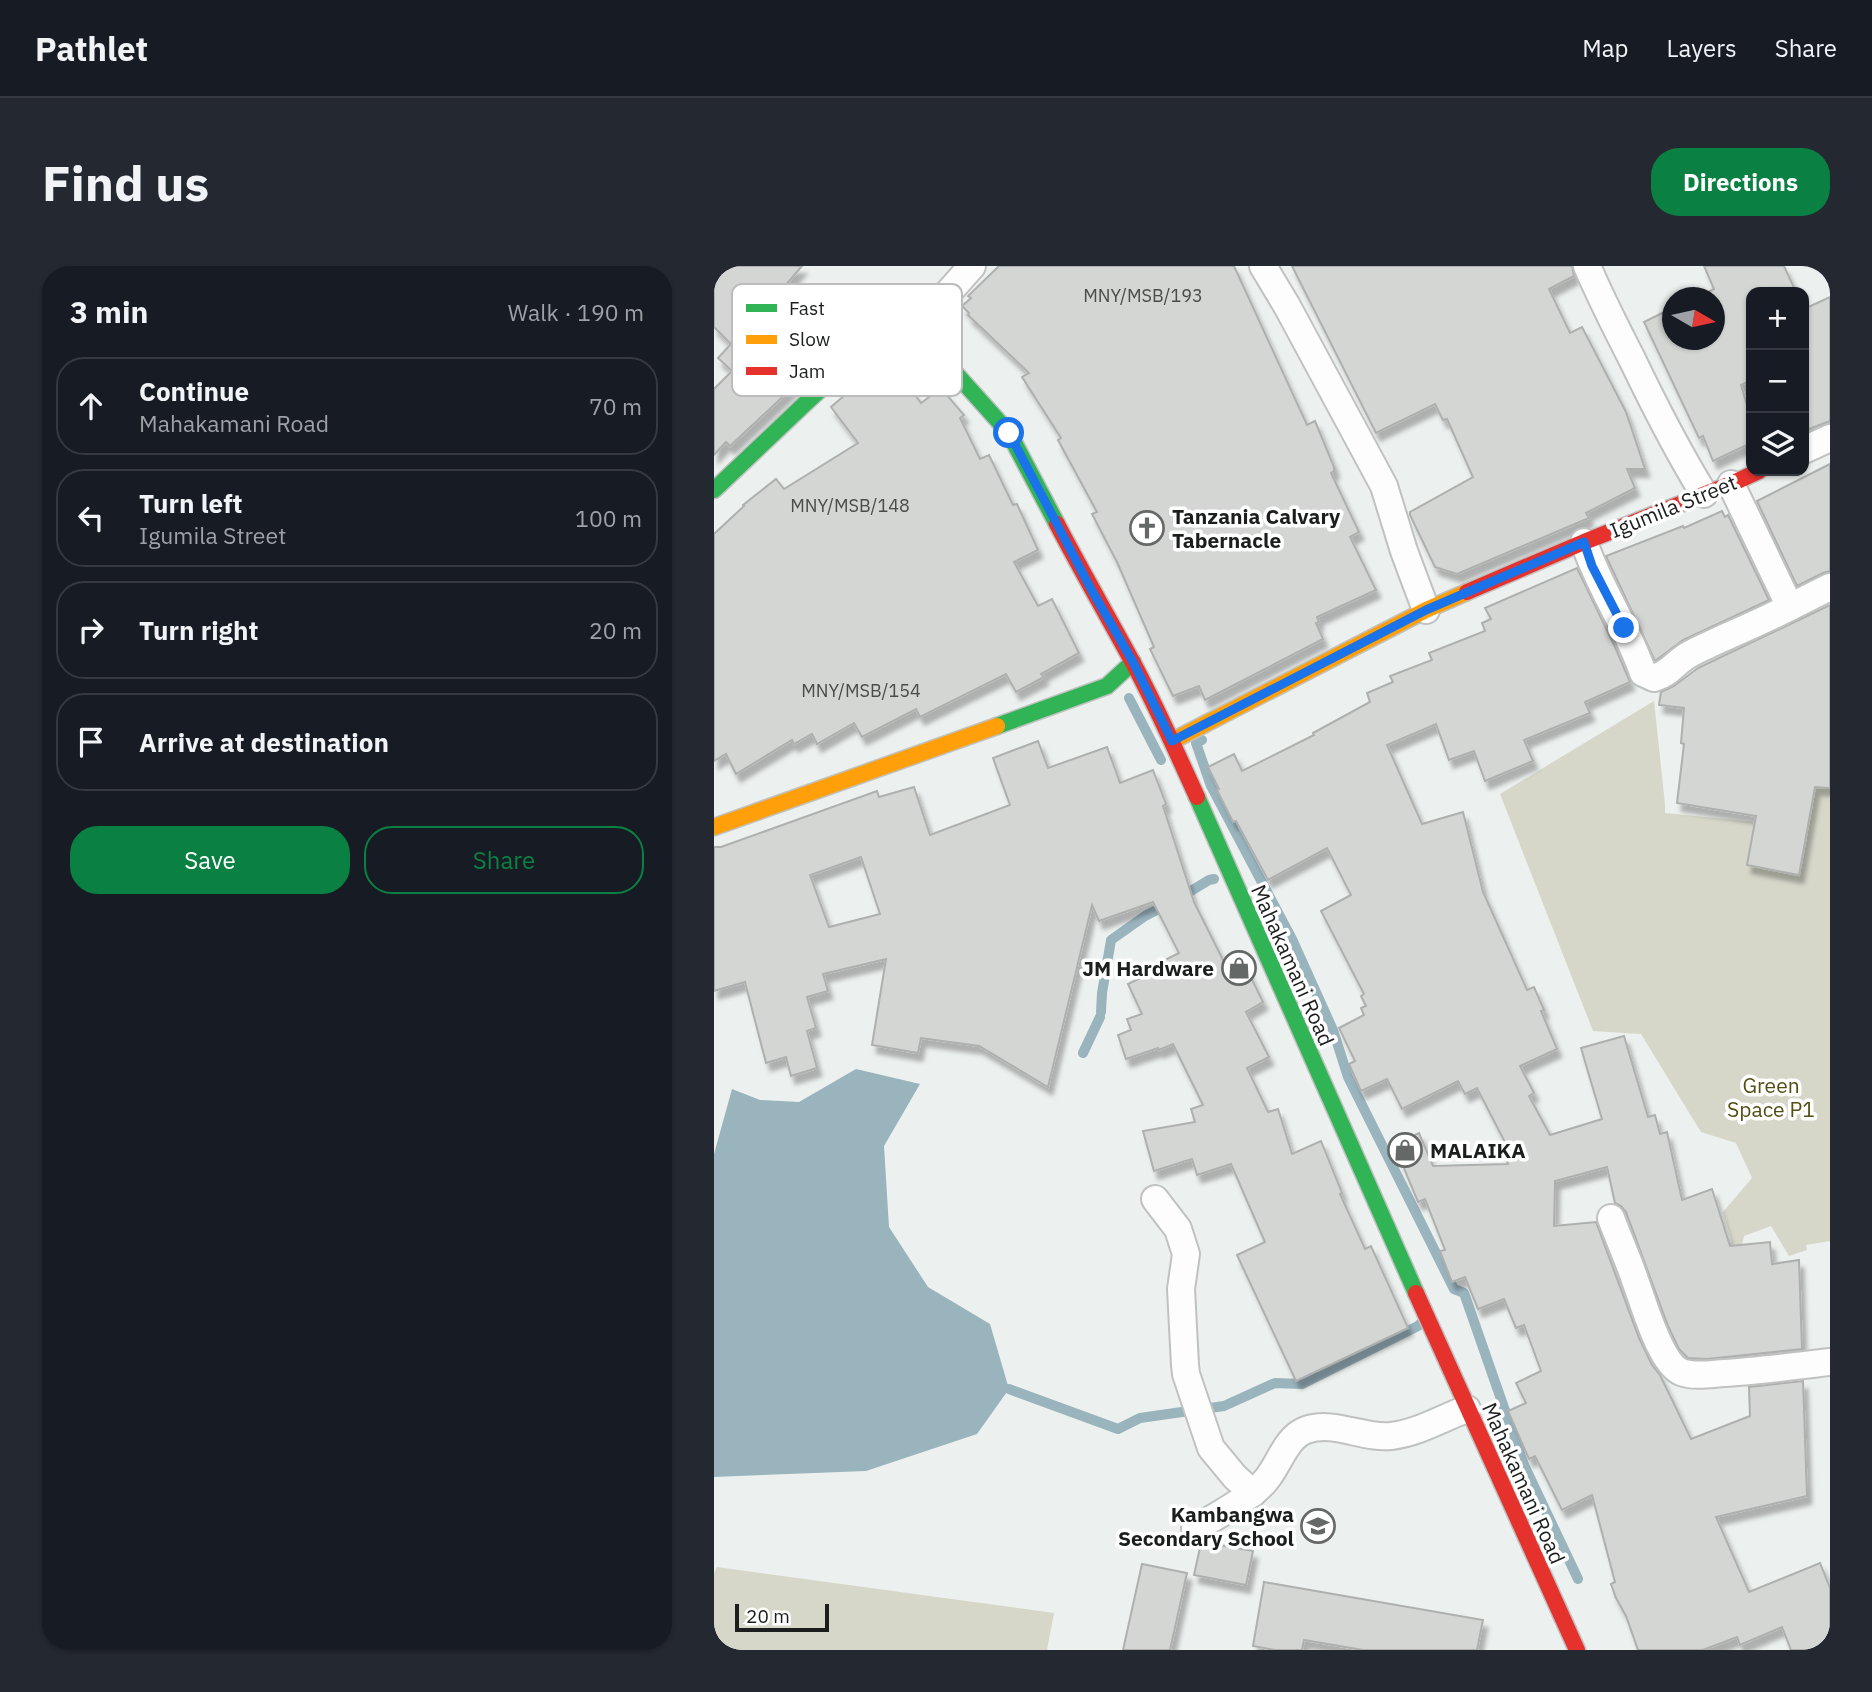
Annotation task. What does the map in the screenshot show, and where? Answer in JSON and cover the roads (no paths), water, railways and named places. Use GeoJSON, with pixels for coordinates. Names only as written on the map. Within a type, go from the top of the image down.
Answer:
{"type":"FeatureCollection","features":[{"type":"Feature","properties":{"kind":"street"},"geometry":{"type":"LineString","coordinates":[[956,284],[972,266]]}},
{"type":"Feature","properties":{"kind":"street"},"geometry":{"type":"LineString","coordinates":[[1263,266],[1384,486],[1426,610]]}},
{"type":"Feature","properties":{"kind":"street"},"geometry":{"type":"LineString","coordinates":[[1587,266],[1679,455],[1704,494]]}},
{"type":"Feature","properties":{"kind":"street","name":"Mahakamani Road"},"geometry":{"type":"LineString","coordinates":[[962,380],[1009,433],[1091,589],[1133,662],[1172,741],[1340,1125],[1577,1650]]}},
{"type":"Feature","properties":{"kind":"street"},"geometry":{"type":"LineString","coordinates":[[714,490],[813,396]]}},
{"type":"Feature","properties":{"kind":"street"},"geometry":{"type":"LineString","coordinates":[[1809,448],[1830,438]]}},
{"type":"Feature","properties":{"kind":"street","name":"Igumila Street"},"geometry":{"type":"LineString","coordinates":[[1172,741],[1426,610],[1584,542],[1748,476]]}},
{"type":"Feature","properties":{"kind":"street"},"geometry":{"type":"LineString","coordinates":[[1731,484],[1790,607]]}},
{"type":"Feature","properties":{"kind":"street"},"geometry":{"type":"LineString","coordinates":[[1584,542],[1592,566],[1631,641],[1643,673],[1654,678],[1665,675],[1687,656],[1830,587]]}},
{"type":"Feature","properties":{"kind":"street"},"geometry":{"type":"LineString","coordinates":[[714,827],[1107,686],[1133,662]]}},
{"type":"Feature","properties":{"kind":"street"},"geometry":{"type":"LineString","coordinates":[[1155,1199],[1178,1229],[1186,1254],[1181,1289],[1186,1374],[1206,1437],[1221,1461],[1253,1493]]}},
{"type":"Feature","properties":{"kind":"street"},"geometry":{"type":"LineString","coordinates":[[1611,1218],[1648,1318],[1667,1358],[1678,1371],[1704,1375],[1830,1362]]}},
{"type":"Feature","properties":{"kind":"street"},"geometry":{"type":"LineString","coordinates":[[1195,1529],[1253,1493],[1266,1480],[1292,1441],[1304,1430],[1343,1429],[1390,1436],[1426,1427],[1467,1409]]}},
{"type":"Feature","properties":{"kind":"water"},"geometry":{"type":"Polygon","coordinates":[[[856,1069],[920,1084],[884,1146],[889,1227],[928,1287],[990,1324],[1009,1389],[977,1434],[866,1471],[714,1477],[714,1154],[732,1089],[760,1100],[799,1102],[856,1069]]]}},
{"type":"Feature","properties":{"kind":"waterway"},"geometry":{"type":"LineString","coordinates":[[1129,698],[1161,760]]}},
{"type":"Feature","properties":{"kind":"waterway"},"geometry":{"type":"LineString","coordinates":[[1202,740],[1196,743],[1211,786],[1292,939],[1333,1030],[1348,1077],[1454,1289],[1464,1293],[1524,1465],[1578,1579]]}},
{"type":"Feature","properties":{"kind":"waterway"},"geometry":{"type":"LineString","coordinates":[[1181,897],[1214,879]]}},
{"type":"Feature","properties":{"kind":"waterway"},"geometry":{"type":"LineString","coordinates":[[1101,1012],[1111,940],[1145,916],[1168,904]]}},
{"type":"Feature","properties":{"kind":"waterway"},"geometry":{"type":"LineString","coordinates":[[1083,1053],[1100,1017]]}},
{"type":"Feature","properties":{"kind":"waterway"},"geometry":{"type":"LineString","coordinates":[[1009,1389],[1118,1429],[1140,1418],[1224,1406],[1275,1383],[1302,1384],[1421,1323]]}},
{"type":"Feature","properties":{"kind":"place","name":"Tanzania Calvary Tabernacle"},"geometry":{"type":"Point","coordinates":[1147,528]}},
{"type":"Feature","properties":{"kind":"place","name":"JM Hardware"},"geometry":{"type":"Point","coordinates":[1239,968]}},
{"type":"Feature","properties":{"kind":"place","name":"MALAIKA"},"geometry":{"type":"Point","coordinates":[1405,1150]}},
{"type":"Feature","properties":{"kind":"place","name":"Kambangwa Secondary School"},"geometry":{"type":"Point","coordinates":[1318,1526]}},
{"type":"Feature","properties":{"kind":"park label","name":"Green Space P1"},"geometry":{"type":"Point","coordinates":[1771,1097]}}]}
